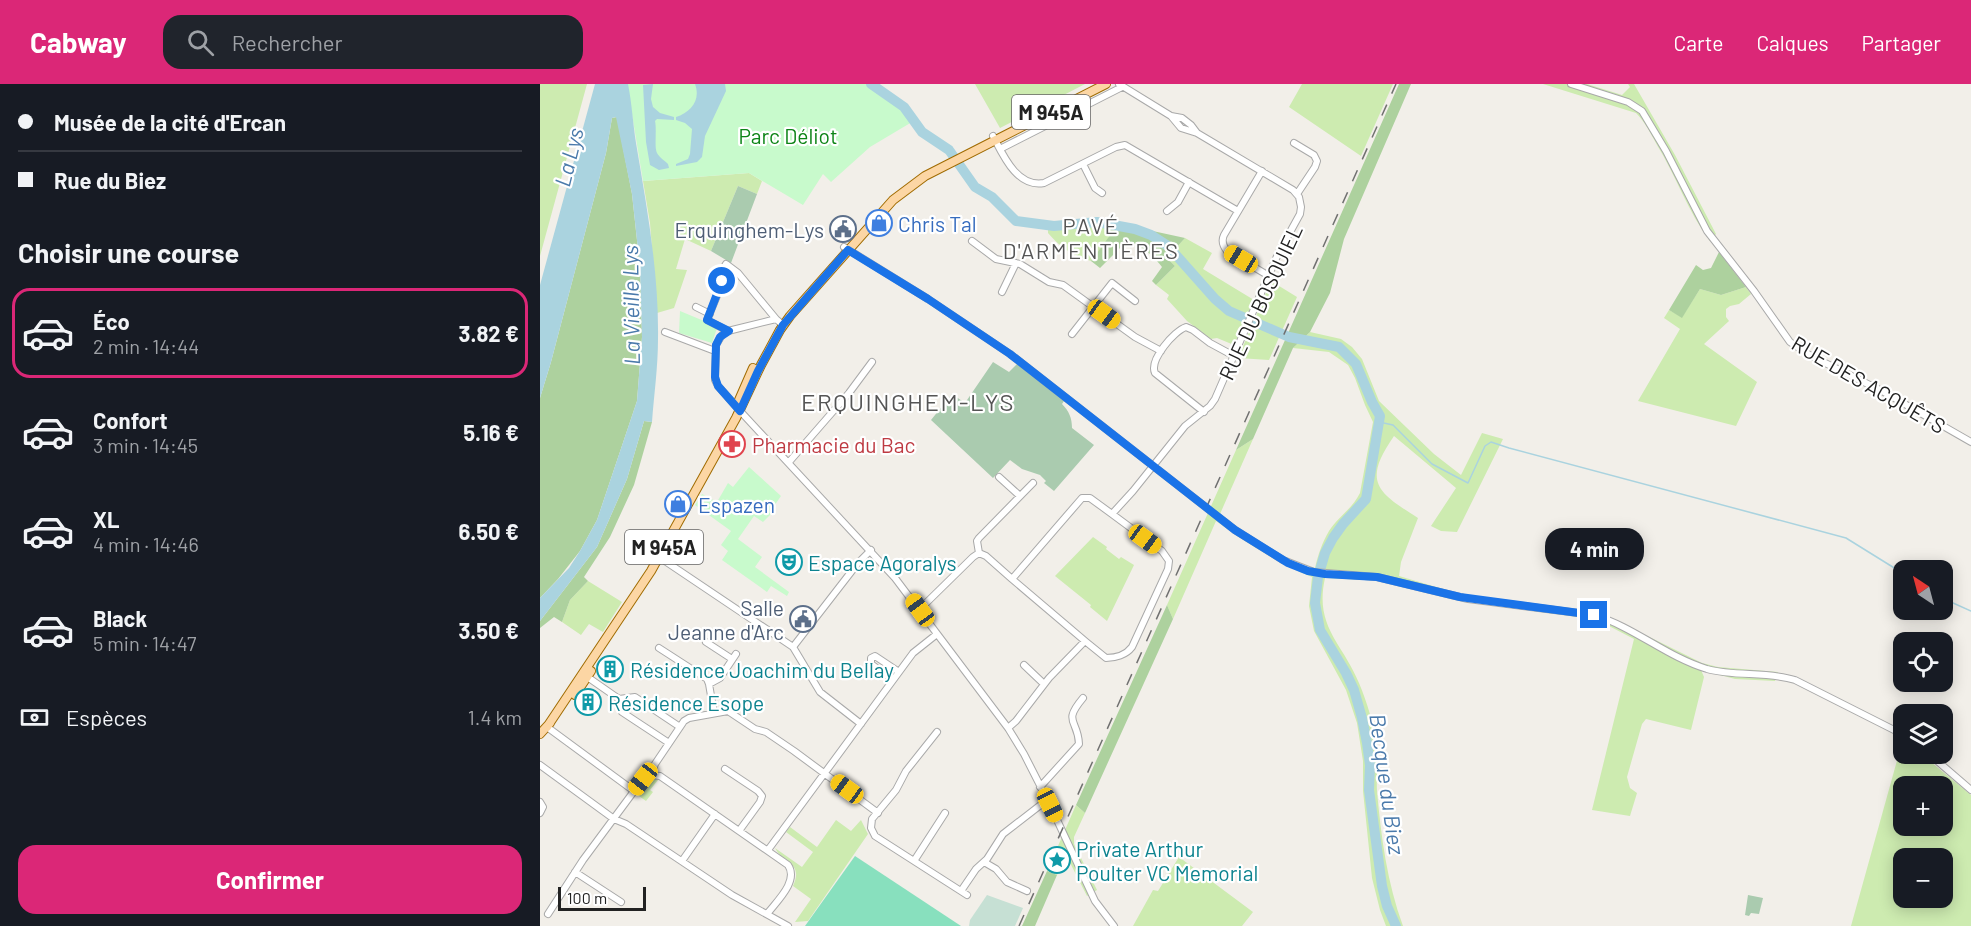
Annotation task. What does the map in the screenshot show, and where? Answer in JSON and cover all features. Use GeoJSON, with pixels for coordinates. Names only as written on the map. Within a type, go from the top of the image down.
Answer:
{"type":"FeatureCollection","features":[{"type":"Feature","properties":{"kind":"main road","name":"M 945A"},"geometry":{"type":"LineString","coordinates":[[540,735],[572,698],[658,557],[721,445],[780,322],[895,192],[918,175],[994,138],[1094,84]]}},
{"type":"Feature","properties":{"kind":"main road","name":"M 945A"},"geometry":{"type":"LineString","coordinates":[[994,138],[1106,84]]}},
{"type":"Feature","properties":{"kind":"street","name":"RUE DES ACQUÊTS"},"geometry":{"type":"LineString","coordinates":[[1571,84],[1628,102],[1642,111],[1666,151],[1710,235],[1790,342],[1811,356],[1882,391],[1971,442]]}},
{"type":"Feature","properties":{"kind":"street"},"geometry":{"type":"LineString","coordinates":[[1000,149],[1120,85]]}},
{"type":"Feature","properties":{"kind":"street","name":"RUE DU BOSQUIEL"},"geometry":{"type":"LineString","coordinates":[[1112,514],[1185,426],[1204,412],[1215,399],[1281,249],[1300,214],[1301,203],[1298,194],[1197,133],[1182,118],[1171,116],[1120,85]]}},
{"type":"Feature","properties":{"kind":"street"},"geometry":{"type":"LineString","coordinates":[[994,138],[1014,171],[1028,181],[1037,184],[1044,183],[1116,147],[1125,145],[1238,211]]}},
{"type":"Feature","properties":{"kind":"street"},"geometry":{"type":"LineString","coordinates":[[1294,143],[1314,155],[1317,161],[1298,194]]}},
{"type":"Feature","properties":{"kind":"street"},"geometry":{"type":"LineString","coordinates":[[1083,164],[1094,185],[1102,193]]}},
{"type":"Feature","properties":{"kind":"street"},"geometry":{"type":"LineString","coordinates":[[1262,171],[1222,238],[1224,247],[1269,276]]}},
{"type":"Feature","properties":{"kind":"street"},"geometry":{"type":"LineString","coordinates":[[1167,211],[1178,202],[1189,182]]}},
{"type":"Feature","properties":{"kind":"street"},"geometry":{"type":"LineString","coordinates":[[972,241],[996,259],[1017,263],[1047,281],[1063,285],[1136,337],[1161,351]]}},
{"type":"Feature","properties":{"kind":"street"},"geometry":{"type":"LineString","coordinates":[[846,249],[928,299],[1010,354],[1250,540],[1288,563],[1325,574],[1377,577],[1460,597],[1599,617],[1709,669],[1778,676],[1795,680],[1893,729]]}},
{"type":"Feature","properties":{"kind":"street"},"geometry":{"type":"LineString","coordinates":[[1002,292],[1007,278],[1017,263]]}},
{"type":"Feature","properties":{"kind":"street"},"geometry":{"type":"LineString","coordinates":[[729,331],[707,320],[721,286],[722,271],[726,264],[738,273],[780,322]]}},
{"type":"Feature","properties":{"kind":"street"},"geometry":{"type":"LineString","coordinates":[[1071,334],[1113,283],[1136,301]]}},
{"type":"Feature","properties":{"kind":"street"},"geometry":{"type":"LineString","coordinates":[[696,308],[710,314]]}},
{"type":"Feature","properties":{"kind":"street"},"geometry":{"type":"LineString","coordinates":[[780,322],[729,331],[720,337],[715,351],[716,383],[895,578],[1008,728],[1024,754],[1095,901],[1114,926]]}},
{"type":"Feature","properties":{"kind":"street"},"geometry":{"type":"LineString","coordinates":[[1204,412],[1155,373],[1153,365],[1176,333],[1186,327],[1210,344],[1234,356]]}},
{"type":"Feature","properties":{"kind":"street"},"geometry":{"type":"LineString","coordinates":[[665,332],[715,351]]}},
{"type":"Feature","properties":{"kind":"street"},"geometry":{"type":"LineString","coordinates":[[789,462],[849,393],[872,362]]}},
{"type":"Feature","properties":{"kind":"street"},"geometry":{"type":"LineString","coordinates":[[999,477],[1020,496]]}},
{"type":"Feature","properties":{"kind":"street"},"geometry":{"type":"LineString","coordinates":[[979,553],[977,541],[979,538],[1033,483]]}},
{"type":"Feature","properties":{"kind":"street"},"geometry":{"type":"LineString","coordinates":[[979,553],[1106,657],[1121,655],[1131,650],[1169,566],[1169,561],[1165,553],[1090,498],[1082,498],[1012,579]]}},
{"type":"Feature","properties":{"kind":"street"},"geometry":{"type":"LineString","coordinates":[[793,647],[858,563],[871,550]]}},
{"type":"Feature","properties":{"kind":"street"},"geometry":{"type":"LineString","coordinates":[[920,610],[979,553]]}},
{"type":"Feature","properties":{"kind":"street"},"geometry":{"type":"LineString","coordinates":[[658,557],[793,647],[820,692],[861,724]]}},
{"type":"Feature","properties":{"kind":"street"},"geometry":{"type":"LineString","coordinates":[[768,850],[913,653],[937,634]]}},
{"type":"Feature","properties":{"kind":"street"},"geometry":{"type":"LineString","coordinates":[[706,642],[734,657],[720,678],[709,684]]}},
{"type":"Feature","properties":{"kind":"street"},"geometry":{"type":"LineString","coordinates":[[1008,728],[1044,684],[1085,642]]}},
{"type":"Feature","properties":{"kind":"street"},"geometry":{"type":"LineString","coordinates":[[659,648],[703,676],[709,684],[714,713]]}},
{"type":"Feature","properties":{"kind":"street"},"geometry":{"type":"LineString","coordinates":[[893,680],[871,663],[871,658],[875,656],[899,672]]}},
{"type":"Feature","properties":{"kind":"street"},"geometry":{"type":"LineString","coordinates":[[1024,665],[1044,684]]}},
{"type":"Feature","properties":{"kind":"street"},"geometry":{"type":"LineString","coordinates":[[585,676],[619,699],[635,697],[680,727]]}},
{"type":"Feature","properties":{"kind":"street"},"geometry":{"type":"LineString","coordinates":[[1040,788],[1079,744],[1072,717],[1083,698]]}},
{"type":"Feature","properties":{"kind":"street"},"geometry":{"type":"LineString","coordinates":[[619,699],[622,712],[669,743]]}},
{"type":"Feature","properties":{"kind":"street"},"geometry":{"type":"LineString","coordinates":[[651,775],[655,765],[684,721],[689,718],[729,712],[794,751],[878,813]]}},
{"type":"Feature","properties":{"kind":"street"},"geometry":{"type":"LineString","coordinates":[[547,727],[634,791]]}},
{"type":"Feature","properties":{"kind":"street"},"geometry":{"type":"LineString","coordinates":[[937,732],[906,771],[897,788],[871,824],[874,834],[964,893],[976,868],[984,862],[1003,834],[1047,800]]}},
{"type":"Feature","properties":{"kind":"street"},"geometry":{"type":"LineString","coordinates":[[1941,764],[1971,790]]}},
{"type":"Feature","properties":{"kind":"street"},"geometry":{"type":"LineString","coordinates":[[540,765],[614,819],[623,822],[732,895],[788,926]]}},
{"type":"Feature","properties":{"kind":"street"},"geometry":{"type":"LineString","coordinates":[[725,769],[762,796],[739,831]]}},
{"type":"Feature","properties":{"kind":"street"},"geometry":{"type":"LineString","coordinates":[[548,914],[575,872],[634,791],[643,779],[651,775],[660,776],[788,865],[792,876],[789,884],[767,914]]}},
{"type":"Feature","properties":{"kind":"street"},"geometry":{"type":"LineString","coordinates":[[540,802],[543,807],[540,813]]}},
{"type":"Feature","properties":{"kind":"street"},"geometry":{"type":"LineString","coordinates":[[914,861],[945,813]]}},
{"type":"Feature","properties":{"kind":"street"},"geometry":{"type":"LineString","coordinates":[[682,861],[715,814]]}},
{"type":"Feature","properties":{"kind":"street"},"geometry":{"type":"LineString","coordinates":[[984,862],[996,869],[1010,884],[1027,891]]}},
{"type":"Feature","properties":{"kind":"street"},"geometry":{"type":"LineString","coordinates":[[575,872],[621,902]]}},
{"type":"Feature","properties":{"kind":"green space"},"geometry":{"type":"Polygon","coordinates":[[[540,84],[587,84],[540,256],[540,84]]]}},
{"type":"Feature","properties":{"kind":"green space","name":"Parc Déliot"},"geometry":{"type":"Polygon","coordinates":[[[627,84],[868,84],[905,112],[912,122],[870,147],[831,182],[823,174],[803,205],[749,173],[643,181],[627,84]]]}},
{"type":"Feature","properties":{"kind":"green space"},"geometry":{"type":"Polygon","coordinates":[[[975,84],[1085,84],[1000,128],[975,84]]]}},
{"type":"Feature","properties":{"kind":"green space"},"geometry":{"type":"Polygon","coordinates":[[[1302,84],[1393,84],[1361,156],[1289,107],[1302,84]]]}},
{"type":"Feature","properties":{"kind":"green space"},"geometry":{"type":"Polygon","coordinates":[[[1399,84],[1411,84],[1344,239],[1330,293],[1310,332],[1293,348],[1253,439],[1236,450],[1399,84]]]}},
{"type":"Feature","properties":{"kind":"green space"},"geometry":{"type":"Polygon","coordinates":[[[1543,84],[1587,84],[1622,95],[1630,87],[1628,84],[1634,84],[1675,155],[1716,234],[1710,241],[1695,218],[1650,132],[1636,113],[1543,84]]]}},
{"type":"Feature","properties":{"kind":"green space"},"geometry":{"type":"Polygon","coordinates":[[[617,117],[632,194],[640,268],[642,337],[637,401],[597,520],[580,551],[540,598],[540,398],[606,153],[612,118],[617,117]]]}},
{"type":"Feature","properties":{"kind":"green space"},"geometry":{"type":"Polygon","coordinates":[[[749,173],[762,181],[757,194],[738,186],[711,251],[685,239],[676,269],[687,270],[674,308],[657,313],[650,223],[643,181],[749,173]]]}},
{"type":"Feature","properties":{"kind":"green space"},"geometry":{"type":"Polygon","coordinates":[[[738,186],[757,194],[731,263],[711,251],[738,186]]]}},
{"type":"Feature","properties":{"kind":"green space"},"geometry":{"type":"Polygon","coordinates":[[[1092,219],[1112,234],[1091,261],[1067,250],[1048,233],[1048,222],[1092,219]]]}},
{"type":"Feature","properties":{"kind":"green space"},"geometry":{"type":"Polygon","coordinates":[[[1092,219],[1185,238],[1167,258],[1175,266],[1156,285],[1152,281],[1162,267],[1146,251],[1127,241],[1100,268],[1091,261],[1111,234],[1092,219]]]}},
{"type":"Feature","properties":{"kind":"green space"},"geometry":{"type":"Polygon","coordinates":[[[1185,238],[1212,253],[1203,269],[1254,300],[1234,345],[1217,338],[1211,339],[1187,321],[1167,299],[1169,295],[1156,285],[1175,266],[1167,258],[1185,238]]]}},
{"type":"Feature","properties":{"kind":"green space"},"geometry":{"type":"Polygon","coordinates":[[[1719,252],[1746,287],[1721,295],[1700,289],[1682,318],[1669,310],[1696,265],[1703,270],[1711,268],[1719,252]]]}},
{"type":"Feature","properties":{"kind":"green space"},"geometry":{"type":"Polygon","coordinates":[[[1271,281],[1297,297],[1269,360],[1238,358],[1271,281]]]}},
{"type":"Feature","properties":{"kind":"green space"},"geometry":{"type":"Polygon","coordinates":[[[1746,287],[1751,294],[1739,304],[1726,309],[1726,317],[1729,321],[1704,344],[1757,382],[1736,426],[1638,401],[1680,329],[1664,318],[1669,310],[1682,317],[1700,289],[1721,295],[1746,287]]]}},
{"type":"Feature","properties":{"kind":"green space"},"geometry":{"type":"Polygon","coordinates":[[[680,311],[716,326],[712,343],[679,333],[680,311]]]}},
{"type":"Feature","properties":{"kind":"green space"},"geometry":{"type":"Polygon","coordinates":[[[1310,332],[1341,339],[1352,347],[1362,359],[1379,401],[1434,454],[1461,475],[1482,433],[1503,439],[1457,532],[1441,531],[1431,526],[1456,488],[1394,436],[1378,465],[1379,484],[1392,501],[1418,518],[1401,562],[1399,576],[1467,596],[1601,613],[1702,663],[1718,667],[1778,672],[1775,681],[1735,679],[1701,670],[1704,677],[1691,730],[1646,719],[1642,724],[1627,777],[1630,788],[1637,793],[1630,816],[1592,810],[1634,639],[1607,625],[1586,618],[1460,601],[1384,581],[1325,578],[1323,609],[1327,622],[1359,683],[1374,730],[1378,751],[1377,791],[1383,842],[1393,893],[1403,926],[1386,926],[1380,910],[1372,878],[1363,791],[1363,761],[1357,723],[1346,690],[1314,631],[1309,606],[1312,577],[1262,552],[1216,521],[1173,619],[1167,605],[1236,450],[1253,439],[1220,514],[1277,554],[1315,568],[1320,549],[1329,531],[1360,493],[1373,422],[1348,365],[1329,352],[1293,348],[1310,332]]]}},
{"type":"Feature","properties":{"kind":"green space"},"geometry":{"type":"Polygon","coordinates":[[[993,362],[1009,372],[1017,364],[1064,401],[1062,404],[1070,415],[1072,428],[1094,445],[1054,491],[1044,483],[1046,481],[1040,475],[1022,469],[1010,460],[993,478],[931,420],[952,394],[965,403],[993,362]]]}},
{"type":"Feature","properties":{"kind":"green space"},"geometry":{"type":"Polygon","coordinates":[[[644,421],[652,422],[634,485],[610,537],[584,577],[588,581],[570,600],[562,622],[554,617],[540,628],[540,621],[597,547],[627,479],[644,421]]]}},
{"type":"Feature","properties":{"kind":"green space"},"geometry":{"type":"Polygon","coordinates":[[[749,467],[781,496],[772,509],[774,511],[763,522],[754,516],[738,539],[762,557],[755,567],[789,592],[787,596],[771,586],[767,592],[722,560],[728,551],[721,545],[731,531],[695,505],[702,494],[717,502],[728,483],[733,487],[749,467]]]}},
{"type":"Feature","properties":{"kind":"green space"},"geometry":{"type":"Polygon","coordinates":[[[1093,537],[1119,559],[1121,557],[1134,565],[1107,621],[1055,576],[1093,537]]]}},
{"type":"Feature","properties":{"kind":"green space"},"geometry":{"type":"Polygon","coordinates":[[[588,581],[622,602],[603,632],[589,624],[581,635],[562,622],[570,600],[588,581]]]}},
{"type":"Feature","properties":{"kind":"green space"},"geometry":{"type":"Polygon","coordinates":[[[1167,605],[1173,619],[1085,813],[1076,805],[1167,605]]]}},
{"type":"Feature","properties":{"kind":"green space"},"geometry":{"type":"Polygon","coordinates":[[[1896,764],[1933,764],[1948,776],[1893,776],[1893,836],[1953,836],[1953,780],[1971,795],[1971,926],[1851,926],[1896,764]]]}},
{"type":"Feature","properties":{"kind":"green space"},"geometry":{"type":"Polygon","coordinates":[[[658,780],[650,790],[653,792],[646,801],[636,794],[645,782],[658,780]]]}},
{"type":"Feature","properties":{"kind":"green space"},"geometry":{"type":"Polygon","coordinates":[[[1076,805],[1085,813],[1074,837],[1074,844],[1097,890],[1087,896],[1066,855],[1057,875],[1047,871],[1076,805]]]}},
{"type":"Feature","properties":{"kind":"green space"},"geometry":{"type":"Polygon","coordinates":[[[836,820],[851,831],[861,820],[868,834],[808,921],[795,922],[811,899],[793,886],[796,872],[775,848],[802,867],[813,852],[786,832],[790,827],[817,847],[836,820]]]}},
{"type":"Feature","properties":{"kind":"green space"},"geometry":{"type":"Polygon","coordinates":[[[855,856],[961,926],[805,926],[855,856]]]}},
{"type":"Feature","properties":{"kind":"green space"},"geometry":{"type":"Polygon","coordinates":[[[1179,857],[1253,912],[1242,926],[1133,926],[1153,890],[1158,891],[1179,857]]]}},
{"type":"Feature","properties":{"kind":"green space"},"geometry":{"type":"Polygon","coordinates":[[[1047,871],[1057,875],[1035,926],[1022,926],[1047,871]]]}},
{"type":"Feature","properties":{"kind":"green space"},"geometry":{"type":"Polygon","coordinates":[[[987,895],[1023,908],[1015,926],[969,926],[970,920],[987,895]]]}},
{"type":"Feature","properties":{"kind":"green space"},"geometry":{"type":"Polygon","coordinates":[[[1748,895],[1763,898],[1759,914],[1745,915],[1748,895]]]}},
{"type":"Feature","properties":{"kind":"water"},"geometry":{"type":"Polygon","coordinates":[[[595,84],[628,84],[652,241],[657,290],[658,349],[652,422],[644,421],[627,479],[597,547],[540,621],[540,598],[569,568],[597,520],[637,401],[642,337],[640,268],[632,194],[616,117],[612,118],[606,153],[540,398],[540,285],[595,84]]]}},
{"type":"Feature","properties":{"kind":"water"},"geometry":{"type":"Polygon","coordinates":[[[653,84],[651,99],[653,107],[660,113],[674,117],[674,120],[657,119],[655,121],[656,151],[669,168],[659,170],[650,165],[646,142],[643,85],[653,84]]]}},
{"type":"Feature","properties":{"kind":"water"},"geometry":{"type":"Polygon","coordinates":[[[695,84],[725,84],[726,91],[705,136],[702,157],[697,162],[676,166],[688,159],[692,129],[676,120],[676,117],[690,109],[696,100],[695,84]]]}},
{"type":"Feature","properties":{"kind":"waterway","name":"Becque du Biez"},"geometry":{"type":"LineString","coordinates":[[871,84],[904,107],[922,132],[949,150],[975,187],[992,197],[1016,221],[1054,226],[1097,222],[1135,229],[1151,235],[1168,246],[1215,299],[1229,311],[1289,337],[1339,347],[1356,364],[1380,416],[1366,499],[1343,524],[1325,553],[1318,577],[1315,603],[1320,630],[1346,673],[1354,690],[1362,718],[1370,765],[1369,790],[1382,886],[1387,906],[1396,926]]}},
{"type":"Feature","properties":{"kind":"waterway"},"geometry":{"type":"LineString","coordinates":[[1379,422],[1393,425],[1432,464],[1468,483],[1485,446],[1491,442],[1846,538],[1893,567]]}},
{"type":"Feature","properties":{"kind":"waterway"},"geometry":{"type":"LineString","coordinates":[[1953,603],[1971,611]]}},
{"type":"Feature","properties":{"kind":"railway"},"geometry":{"type":"LineString","coordinates":[[1019,926],[1396,84]]}},
{"type":"Feature","properties":{"kind":"place","name":"Chris Tal"},"geometry":{"type":"Point","coordinates":[879,223]}},
{"type":"Feature","properties":{"kind":"place","name":"Erquinghem-Lys"},"geometry":{"type":"Point","coordinates":[843,229]}},
{"type":"Feature","properties":{"kind":"place","name":"Pharmacie du Bac"},"geometry":{"type":"Point","coordinates":[732,444]}},
{"type":"Feature","properties":{"kind":"place","name":"Espazen"},"geometry":{"type":"Point","coordinates":[678,504]}},
{"type":"Feature","properties":{"kind":"place","name":"Espace Agoralys"},"geometry":{"type":"Point","coordinates":[789,562]}},
{"type":"Feature","properties":{"kind":"place","name":"Salle Jeanne d'Arc"},"geometry":{"type":"Point","coordinates":[803,619]}},
{"type":"Feature","properties":{"kind":"place","name":"Résidence Joachim du Bellay"},"geometry":{"type":"Point","coordinates":[610,669]}},
{"type":"Feature","properties":{"kind":"place","name":"Résidence Esope"},"geometry":{"type":"Point","coordinates":[588,702]}},
{"type":"Feature","properties":{"kind":"place","name":"Private Arthur Poulter VC Memorial"},"geometry":{"type":"Point","coordinates":[1057,860]}},
{"type":"Feature","properties":{"kind":"district","name":"PAVÉ D'ARMENTIÈRES"},"geometry":{"type":"Point","coordinates":[1091,238]}},
{"type":"Feature","properties":{"kind":"district","name":"ERQUINGHEM-LYS"},"geometry":{"type":"Point","coordinates":[908,401]}},
{"type":"Feature","properties":{"kind":"route"},"geometry":{"type":"LineString","coordinates":[[722,281],[707,320],[729,331],[720,337],[716,345],[715,377],[718,386],[740,411],[783,325],[848,250],[928,299],[1010,354],[1235,530],[1288,563],[1308,571],[1336,575],[1366,575],[1460,597],[1594,615]]}},
{"type":"Feature","properties":{"kind":"water label","name":"La Lys"},"geometry":{"type":"Point","coordinates":[568,157]}},
{"type":"Feature","properties":{"kind":"water label","name":"La Vieille Lys"},"geometry":{"type":"Point","coordinates":[630,305]}}]}
